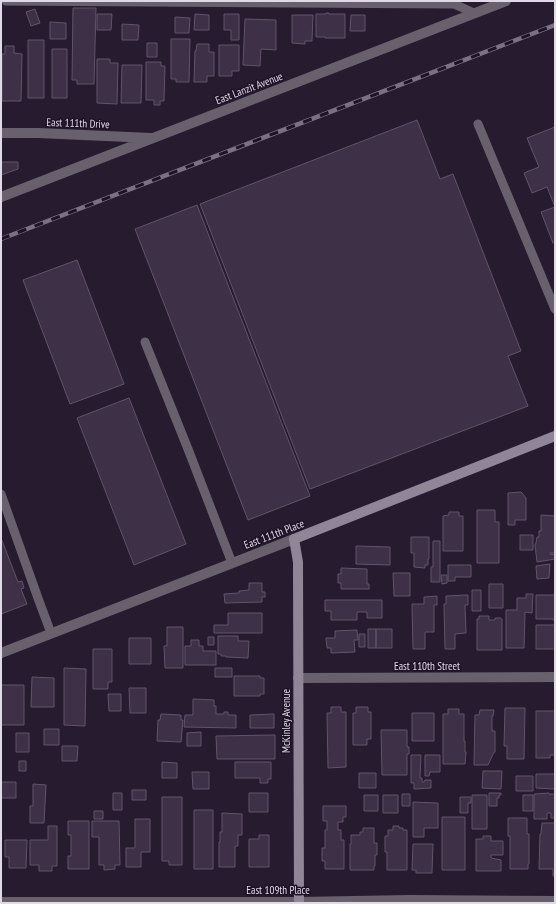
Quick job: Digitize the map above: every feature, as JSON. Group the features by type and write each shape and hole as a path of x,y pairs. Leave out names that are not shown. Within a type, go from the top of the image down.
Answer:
{"street":[{"name":"East Lanzit Avenue","path":"1,197 506,1"},
{"name":"East 111th Drive","path":"1,133 38,133 155,138"},
{"name":"East 111th Place","path":"1,653 555,436"},
{"name":"McKinley Avenue","path":"294,539 298,562 299,902"},
{"name":"East 110th Street","path":"298,678 555,677"},
{"name":"East 109th Place","path":"1,902 555,901"}],"lane":[{"path":"6,1 454,4 474,13"},
{"path":"478,124 555,309"},
{"path":"145,342 232,563"},
{"path":"1,494 51,634"}],"building":[{"path":"73,8 96,8 94,84 77,84 77,80 72,80"},
{"path":"35,9 40,23 31,26 26,12"},
{"path":"97,14 112,14 111,30 97,30"},
{"path":"195,14 209,15 209,30 194,30"},
{"path":"224,14 239,14 239,40 231,40 231,30 224,30"},
{"path":"316,14 345,14 345,38 316,37"},
{"path":"292,15 313,15 312,41 305,41 305,44 292,43"},
{"path":"351,15 365,15 365,31 350,31"},
{"path":"175,17 190,18 189,33 175,33"},
{"path":"245,19 276,20 276,50 261,49 260,66 243,65"},
{"path":"50,22 66,23 66,39 50,39"},
{"path":"122,24 139,25 138,40 122,40"},
{"path":"171,39 190,39 189,82 176,82 176,79 171,79"},
{"path":"28,40 44,40 44,98 28,98"},
{"path":"147,43 157,43 157,57 147,57"},
{"path":"197,44 209,44 209,52 214,52 214,76 207,76 207,82 194,82 195,51"},
{"path":"219,45 239,45 239,71 232,71 232,76 219,76"},
{"path":"5,46 14,46 14,53 22,54 21,101 2,101 2,54 5,54"},
{"path":"52,49 67,49 67,98 52,98"},
{"path":"97,59 110,59 110,63 118,63 117,104 97,103"},
{"path":"146,62 161,62 161,66 165,66 164,101 160,101 160,105 154,105 154,100 146,100"},
{"path":"122,65 142,65 141,103 121,103"},
{"path":"417,120 440,179 453,174 521,351 508,356 528,406 310,489 200,204"},
{"path":"555,127 555,207 547,187 532,193 524,173 539,167 527,138"},
{"path":"1,162 18,162 18,169 1,175"},
{"path":"197,205 310,496 248,520 135,229"},
{"path":"555,207 555,242 553,243 541,212"},
{"path":"77,260 124,384 70,404 23,280"},
{"path":"129,398 186,544 134,565 77,418"},
{"path":"521,492 526,498 526,520 515,520 515,525 508,525 508,493"},
{"path":"477,510 495,510 495,522 499,522 499,563 477,563"},
{"path":"449,512 459,512 459,516 463,516 463,551 443,551 443,516 449,515"},
{"path":"541,515 555,516 555,553 550,554 555,555 555,559 537,562 535,545 537,537 539,537 539,531 541,531"},
{"path":"520,535 533,535 533,550 520,550"},
{"path":"411,537 429,537 429,559 428,565 425,565 425,568 414,567 414,553 411,553"},
{"path":"1,538 18,582 22,581 24,588 21,589 27,604 1,614"},
{"path":"433,541 440,541 440,582 431,582 431,567 433,567"},
{"path":"356,546 390,547 390,565 356,564"},
{"path":"550,564 549,578 537,579 536,566"},
{"path":"448,565 471,565 471,577 455,577 455,581 448,581"},
{"path":"341,568 367,569 367,584 369,584 369,589 341,589 341,583 338,583 338,574 341,574"},
{"path":"393,573 410,573 410,596 394,596"},
{"path":"441,575 447,575 447,583 442,584"},
{"path":"249,583 262,583 262,592 265,592 265,597 262,597 262,602 225,603 224,594 239,593 239,591 249,590"},
{"path":"489,584 503,584 503,608 489,608"},
{"path":"472,590 481,590 481,611 472,611"},
{"path":"526,594 533,594 532,613 525,612 524,648 506,648 506,610 517,610 517,598 526,598"},
{"path":"468,595 468,605 465,605 466,633 455,634 455,649 445,649 444,604 446,604 446,596"},
{"path":"536,595 555,595 555,620 536,619"},
{"path":"437,596 437,605 434,605 434,632 425,632 425,649 413,649 412,604 424,604 424,597"},
{"path":"325,600 382,600 382,618 367,618 367,612 357,612 357,620 331,620 331,611 325,611"},
{"path":"228,613 262,613 262,633 214,633 214,625 228,625"},
{"path":"479,616 489,616 489,620 495,620 495,618 502,619 502,650 477,650 477,619 479,619"},
{"path":"536,625 555,625 555,649 536,649"},
{"path":"167,627 183,627 183,668 165,668 164,646 167,646"},
{"path":"368,629 376,629 376,648 368,648"},
{"path":"376,629 392,629 392,648 376,648"},
{"path":"357,630 358,640 354,640 355,652 331,653 331,648 327,648 326,638 335,638 335,631"},
{"path":"359,634 365,634 365,647 359,647"},
{"path":"218,636 238,636 238,641 249,641 248,658 226,657 218,654"},
{"path":"208,637 214,637 214,645 208,645"},
{"path":"129,638 151,638 151,664 129,664"},
{"path":"191,640 199,640 199,646 203,646 203,651 216,651 216,665 185,665 185,646 191,646"},
{"path":"93,649 112,649 112,682 108,682 108,689 93,689"},
{"path":"64,668 86,669 85,726 64,725"},
{"path":"215,668 232,668 232,677 215,677"},
{"path":"234,676 260,676 260,678 264,678 264,694 260,694 260,696 234,696"},
{"path":"32,677 54,678 54,707 31,707"},
{"path":"1,685 24,685 24,725 1,725"},
{"path":"129,688 146,688 146,713 130,713"},
{"path":"108,694 121,694 121,711 109,711"},
{"path":"193,699 214,700 216,714 224,714 224,712 228,712 228,715 236,715 236,728 184,727 185,715 193,715"},
{"path":"331,707 341,707 341,712 346,712 346,767 328,768 327,713 331,713"},
{"path":"356,707 368,707 368,712 371,712 371,739 367,739 367,745 353,745 353,713 356,713"},
{"path":"505,708 525,708 524,759 507,759 507,746 504,746"},
{"path":"448,709 459,709 459,714 464,714 464,741 466,752 465,764 443,764 443,714 448,714"},
{"path":"480,710 494,710 492,716 492,731 495,731 495,752 488,765 474,765 475,715 479,715"},
{"path":"536,711 555,711 555,755 550,755 550,758 536,758"},
{"path":"412,713 434,713 434,741 412,741"},
{"path":"161,714 181,715 181,720 183,720 181,742 157,741 158,720 160,720"},
{"path":"274,714 274,728 250,728 250,715"},
{"path":"44,729 59,729 59,745 44,745"},
{"path":"381,730 407,730 407,747 409,747 409,754 407,754 407,775 382,775"},
{"path":"201,732 201,746 187,746 187,733"},
{"path":"16,733 29,733 29,752 16,752"},
{"path":"275,735 275,759 217,759 216,736"},
{"path":"62,746 78,746 77,761 62,761"},
{"path":"411,755 421,755 420,778 422,778 422,782 425,780 431,780 431,788 414,789 414,783 411,783"},
{"path":"425,755 440,755 440,772 430,772 429,776 425,776"},
{"path":"19,761 26,761 26,771 19,771"},
{"path":"162,762 177,763 177,778 162,778"},
{"path":"235,762 271,762 271,779 268,779 268,783 260,783 260,778 235,778"},
{"path":"483,771 502,771 501,789 482,788"},
{"path":"192,772 209,772 209,789 193,789"},
{"path":"359,773 376,773 376,788 359,788"},
{"path":"536,774 555,774 555,789 536,788"},
{"path":"516,776 533,776 533,791 516,791"},
{"path":"1,782 16,782 16,798 1,798"},
{"path":"33,784 46,785 44,823 30,823 30,806 33,806"},
{"path":"132,790 146,790 146,800 132,800"},
{"path":"113,793 122,793 122,810 113,810"},
{"path":"249,793 268,793 268,812 249,812"},
{"path":"489,793 501,793 499,798 497,798 497,806 489,806"},
{"path":"402,794 410,794 410,806 402,806"},
{"path":"534,794 555,794 555,818 551,818 551,813 547,813 547,819 534,819"},
{"path":"364,795 378,795 378,811 364,811"},
{"path":"383,795 398,795 398,813 383,813"},
{"path":"472,795 487,795 487,829 472,829"},
{"path":"523,795 533,795 533,811 523,811"},
{"path":"162,797 182,797 182,865 169,865 169,861 162,861"},
{"path":"460,797 471,797 471,803 468,803 468,813 460,813"},
{"path":"413,802 438,803 438,828 424,828 424,837 413,837"},
{"path":"323,806 346,806 346,817 343,817 343,822 338,822 338,830 341,830 341,840 344,840 344,869 325,869 325,861 322,861 322,848 325,848 325,830 327,830 327,821 323,821"},
{"path":"194,810 213,810 213,869 194,869"},
{"path":"94,811 103,811 103,819 94,819"},
{"path":"222,813 242,814 242,835 238,835 238,846 235,846 235,867 219,867 219,842 220,832 222,832"},
{"path":"442,817 465,817 465,870 442,870"},
{"path":"508,818 527,818 527,834 529,834 528,869 510,869 510,836 508,836"},
{"path":"135,819 150,819 150,852 141,852 141,867 126,867 126,848 135,848"},
{"path":"68,821 89,821 89,869 68,869 68,856 71,856 71,835 68,835"},
{"path":"92,821 119,821 120,865 115,865 115,869 104,870 104,865 99,865 99,837 92,837"},
{"path":"542,823 555,823 555,876 553,876 553,869 539,869 540,834"},
{"path":"48,826 57,826 57,866 52,866 52,871 39,871 39,865 30,865 30,840 48,840"},
{"path":"393,826 399,826 399,828 403,828 403,830 407,830 407,870 387,870 385,836 388,836 388,830 393,830"},
{"path":"363,828 374,828 374,843 377,843 377,855 375,855 374,870 350,870 351,835 360,835 360,832 363,832"},
{"path":"259,835 269,835 269,867 249,867 249,839 259,839"},
{"path":"483,836 491,836 491,841 503,841 503,855 491,855 491,858 501,860 501,871 476,871 476,839 483,839"},
{"path":"5,840 27,840 26,868 9,868 9,857 5,857"},
{"path":"413,844 433,844 432,873 416,873 416,870 412,870"}],"railway":[{"path":"1,239 555,25"}]}
